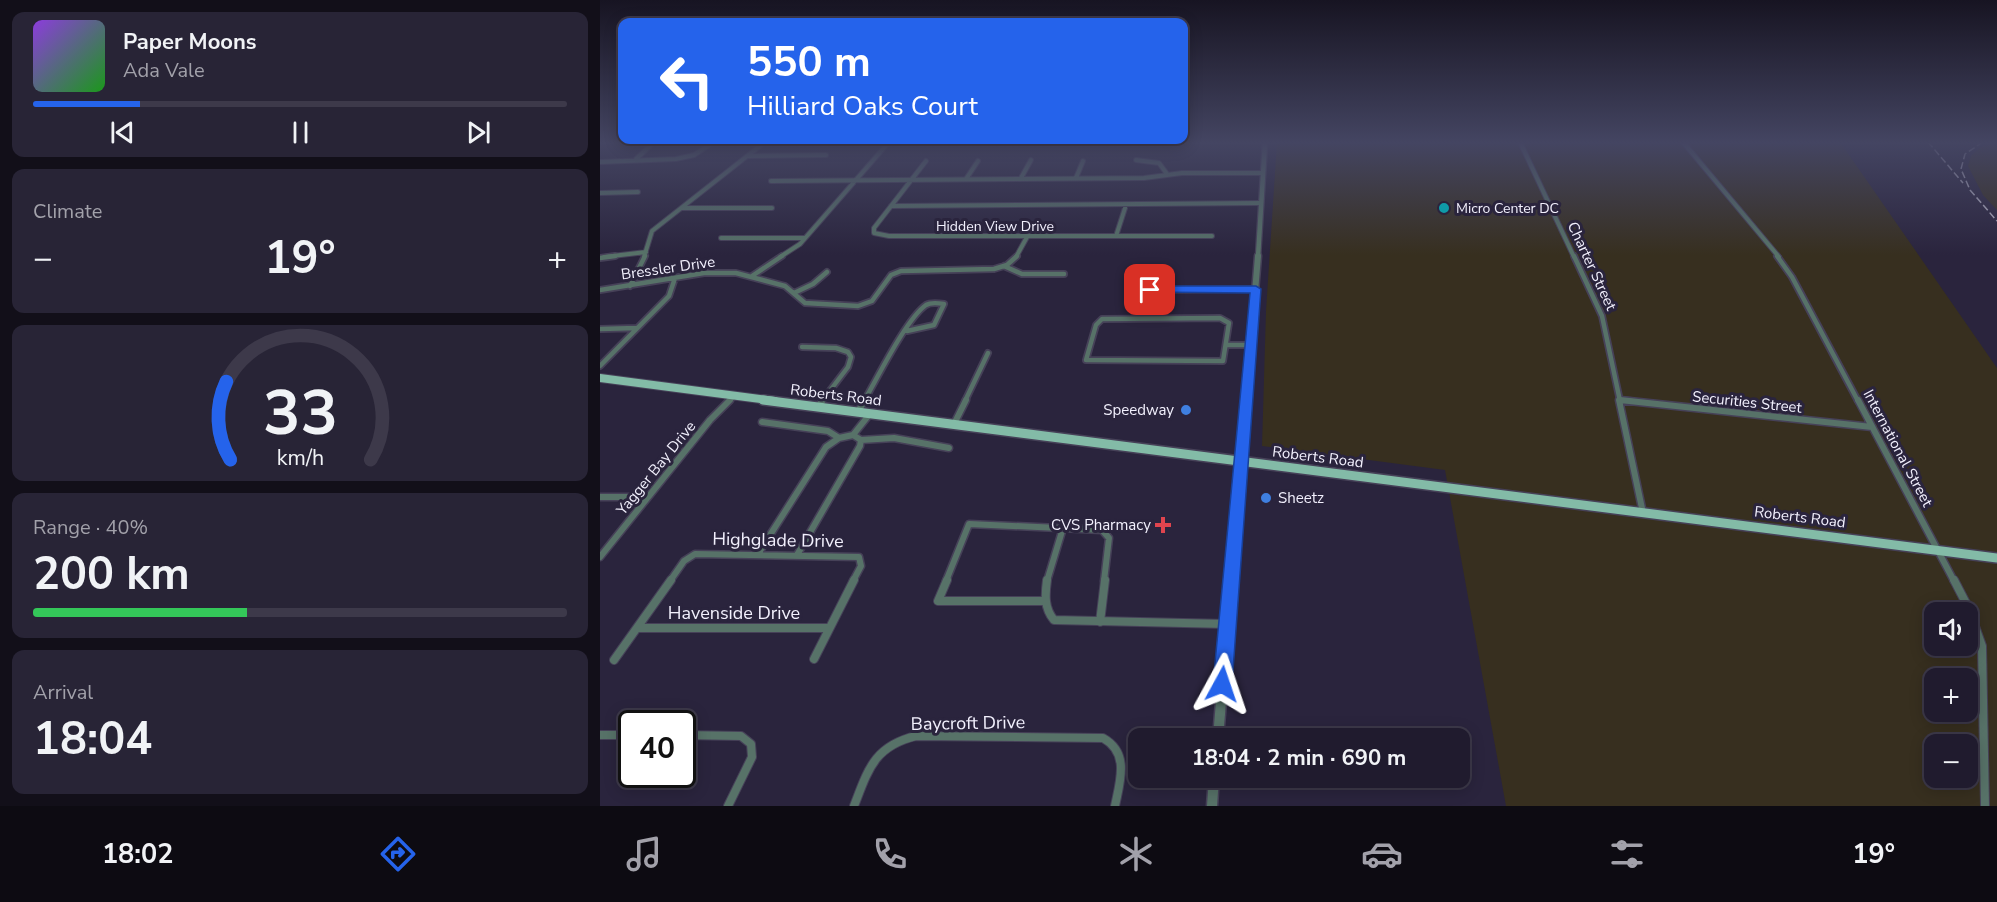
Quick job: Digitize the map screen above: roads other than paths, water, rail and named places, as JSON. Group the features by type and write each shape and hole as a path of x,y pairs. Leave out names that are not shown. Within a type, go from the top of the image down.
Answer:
{"main road":[{"name":"Roberts Road","path":"600,378 1240,463 1997,558"}],"street":[{"path":"630,286 646,252 652,231 717,180"},
{"path":"771,180 878,180"},
{"path":"752,276 791,252 856,180"},
{"path":"891,206 912,180"},
{"path":"1219,728 1256,289 1263,180"},
{"name":"Charter Street","path":"1538,180 1602,316 1643,513"},
{"name":"International Street","path":"1714,180 1779,258 1968,608 1982,646 1986,806"},
{"path":"600,193 638,192"},
{"path":"891,206 1261,203"},
{"path":"1116,236 1126,205"},
{"name":"Hidden View Drive","path":"891,206 874,228 874,233 889,236 1212,236"},
{"path":"680,208 772,208"},
{"path":"1004,266 1016,257 1027,237"},
{"path":"721,238 805,238"},
{"path":"600,258 646,252"},
{"path":"1004,266 1022,273 1064,274"},
{"name":"Bressler Drive","path":"600,290 714,272 752,276 785,286 805,303 858,306 872,301 891,275 901,271 981,270 1004,266"},
{"path":"794,293 813,284 827,272"},
{"path":"600,366 669,296 675,279"},
{"path":"1129,290 1256,289"},
{"path":"857,413 907,331 923,307 933,303 944,304 932,326 907,331"},
{"path":"1224,318 1229,323 1227,345 1225,359 1218,362 1090,362 1086,356 1100,320 1224,318"},
{"path":"600,329 637,328"},
{"path":"1227,345 1251,345"},
{"path":"802,347 836,348 848,352 851,357 848,367 817,408"},
{"path":"954,426 988,353"},
{"name":"Yagger Bay Drive","path":"600,557 710,420 733,397"},
{"name":"Securities Street","path":"1620,400 1872,427"},
{"path":"758,554 826,447 839,438 853,435 869,415"},
{"path":"762,422 828,431 839,438"},
{"path":"853,435 861,440 885,436 949,448"},
{"path":"797,555 860,446 861,440"},
{"path":"600,497 648,497"},
{"path":"1044,601 938,601 969,524 1102,530 1107,533 1100,622"},
{"path":"1063,528 1044,601 1049,616 1054,620 1227,624"},
{"name":"Highglade Drive","path":"638,627 684,561 701,554 854,556 862,561 861,566 829,628"},
{"path":"614,660 638,627"},
{"name":"Havenside Drive","path":"638,627 829,628"},
{"path":"814,659 829,628"},
{"path":"600,735 618,735"},
{"path":"696,735 741,736 751,744 752,757 728,806"},
{"name":"Baycroft Drive","path":"854,806 874,759 887,745 904,738 1097,738 1109,741 1117,748"},
{"path":"1115,806 1122,768 1117,748"},
{"path":"1212,806 1213,788"}],"railway":[{"path":"1960,180 1963,183"},
{"path":"1966,180 1970,190 1997,221"}],"place":[{"name":"Micro Center DC","path":"1444,208"},
{"name":"Speedway","path":"1186,410"},
{"name":"Sheetz","path":"1266,498"},
{"name":"CVS Pharmacy","path":"1163,525"}]}
